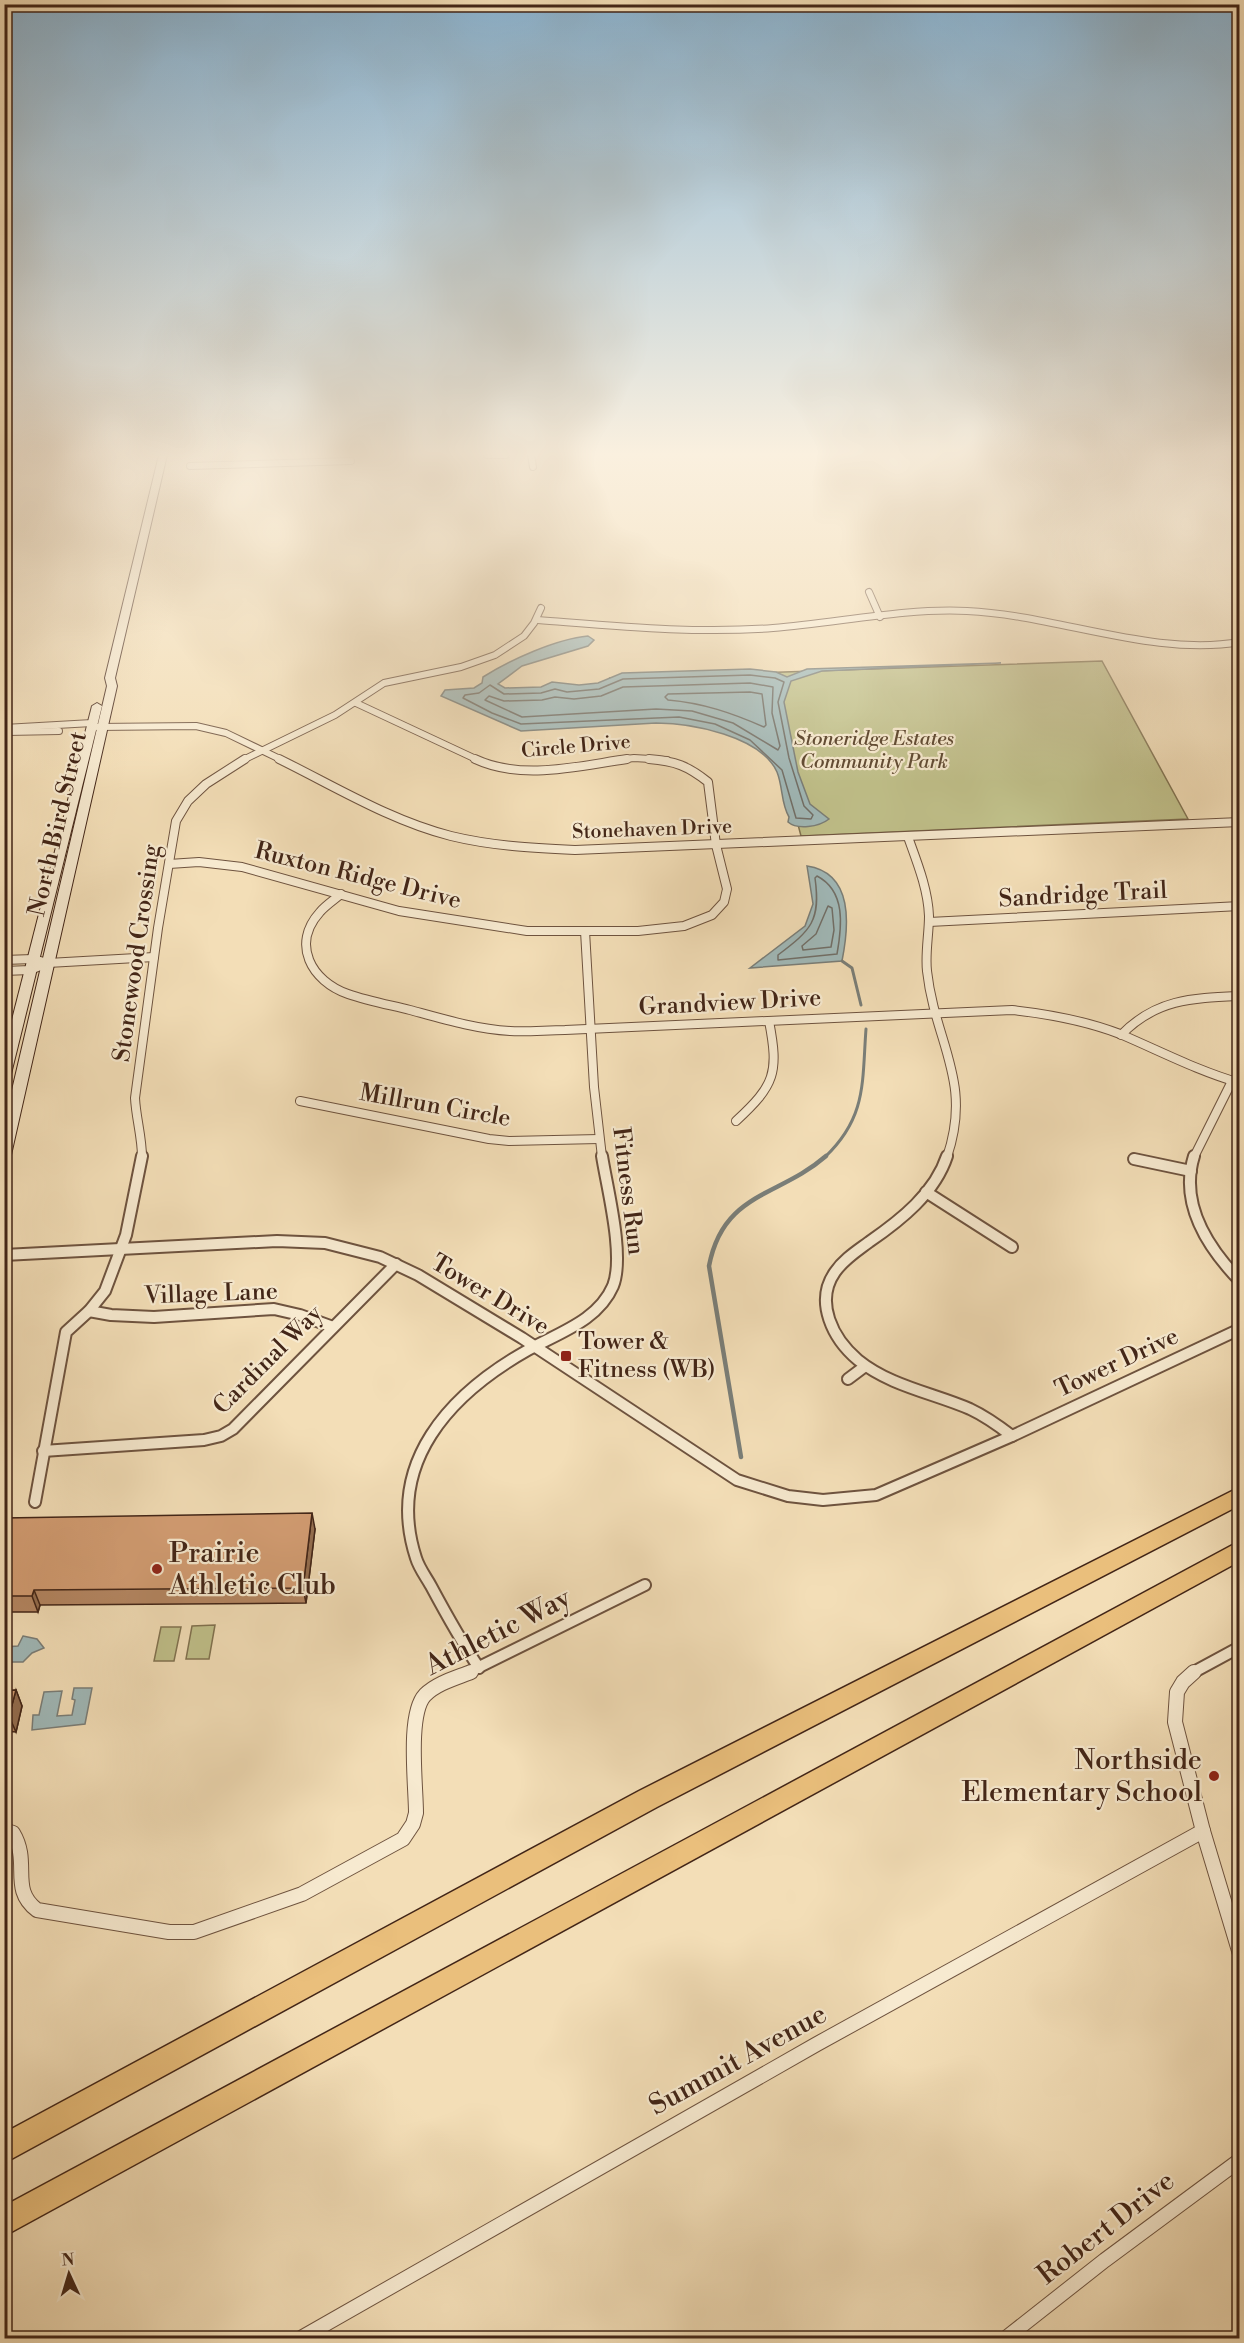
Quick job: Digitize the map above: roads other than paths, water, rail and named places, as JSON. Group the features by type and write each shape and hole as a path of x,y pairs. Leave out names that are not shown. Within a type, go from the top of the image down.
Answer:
{"highway":[{"path":"4,2149 648,1799 1239,1495"},
{"path":"4,2222 1239,1550"}],"street":[{"name":"North Bird Street","path":"4,1078 93,727 112,686 110,678 137,564"},
{"path":"869,592 880,616"},
{"path":"541,608 538,620 608,627 721,630 822,625 880,616 965,610 1007,614 1167,645 1216,646 1239,642"},
{"name":"Stonewood Crossing","path":"35,1502 66,1332 89,1311 111,1279 122,1248 142,1159 135,1098 154,957 169,864 181,809 198,789 264,750 356,703 373,687 391,680 463,667 489,657 528,633 538,620"},
{"name":"Circle Drive","path":"356,703 490,766 524,771 557,769 634,758 665,760 689,767 708,782 716,845"},
{"name":"Stonehaven Drive","path":"4,730 196,726 226,733 397,817 450,836 508,848 575,850 716,845 1239,822"},
{"name":"North Bird Street","path":"4,1155 48,963 93,727"},
{"path":"908,837 927,898 929,922 927,969 936,1013 956,1082 959,1101 958,1121 952,1146 943,1167 926,1192 908,1211 846,1260 831,1276 826,1304 834,1333 864,1367 973,1409 997,1422 1012,1436"},
{"name":"Ruxton Ridge Drive","path":"169,864 220,863 399,910 449,920 527,931 638,931 684,926 712,915 724,902 727,889 716,845"},
{"name":"Grandview Drive","path":"341,894 319,914 307,934 305,954 312,971 332,988 348,994 476,1027 510,1031 591,1029 996,1009 1073,1019 1121,1035 1236,1082"},
{"name":"Sandridge Trail","path":"929,922 1239,906"},
{"name":"Fitness Run","path":"479,1668 446,1615 417,1559 411,1537 407,1495 420,1452 430,1432 446,1413 513,1359 581,1321 596,1310 606,1298 615,1280 615,1241 599,1139 585,931"},
{"path":"4,971 32,964 154,957"},
{"path":"4,960 32,964"},
{"path":"1121,1035 1136,1018 1171,1003 1239,996"},
{"path":"736,1121 766,1093 772,1079 775,1051 769,1021"},
{"path":"1236,1082 1195,1152 1189,1180 1190,1197 1198,1224 1217,1257 1239,1281"},
{"name":"Millrun Circle","path":"300,1101 489,1139 509,1141 599,1139"},
{"path":"1134,1159 1191,1171"},
{"path":"926,1192 1011,1247"},
{"name":"Tower Drive","path":"4,1255 122,1248 301,1242 348,1248 380,1257 396,1264 534,1347 736,1480 762,1490 798,1499 836,1502 876,1496 1012,1436 1239,1329"},
{"name":"Cardinal Way","path":"43,1451 204,1440 220,1436 233,1429 396,1264"},
{"name":"Village Lane","path":"89,1311 127,1318 266,1309 303,1315 333,1327"},
{"path":"848,1379 864,1367"},
{"name":"Athletic Way","path":"4,1830 13,1833 22,1851 21,1890 26,1904 37,1910 183,1933 214,1926 302,1894 404,1839 413,1824 416,1813 415,1718 421,1700 433,1688 479,1668 645,1585"},
{"path":"1239,1647 1191,1672 1183,1680 1173,1704 1175,1722 1203,1831 1239,1954"},
{"name":"Summit Avenue","path":"301,2338 786,2062 1203,1831"},
{"name":"Robert Drive","path":"1006,2338 1105,2260 1239,2160"}],"water":[{"path":"588,636 594,640 588,646 522,666 498,684 505,688 541,687 552,682 579,685 598,683 622,673 750,669 776,672 787,677 807,669 1001,663 822,671 791,681 784,702 798,772 810,804 829,819 820,824 802,827 788,822 789,817 779,778 769,760 756,749 724,734 687,726 656,723 521,731 441,696 445,690 474,688 482,683 483,677 534,651 562,641"},
{"path":"807,866 822,871 833,879 841,890 846,917 842,961 750,968 805,926 813,904"},
{"path":"23,1636 37,1639 44,1648 32,1653 23,1662 5,1662 5,1647 18,1646"},
{"path":"74,1688 92,1688 85,1724 32,1730 33,1715 39,1715 44,1692 62,1691 57,1716 72,1715 75,1700 72,1699"}],"waterway":[{"path":"842,961 852,968 861,1005"},
{"path":"826,1156 849,1128 860,1098 866,1029"},
{"path":"741,1457 709,1266 716,1242 727,1223 740,1209 826,1156"}],"place":[{"name":"Tower & Fitness (WB)","path":"566,1356"},
{"name":"Prairie Athletic Club","path":"157,1569"},
{"name":"Northside Elementary School","path":"1214,1776"}],"park label":[{"name":"Stoneridge Estates Community Park","path":"874,750"}]}
